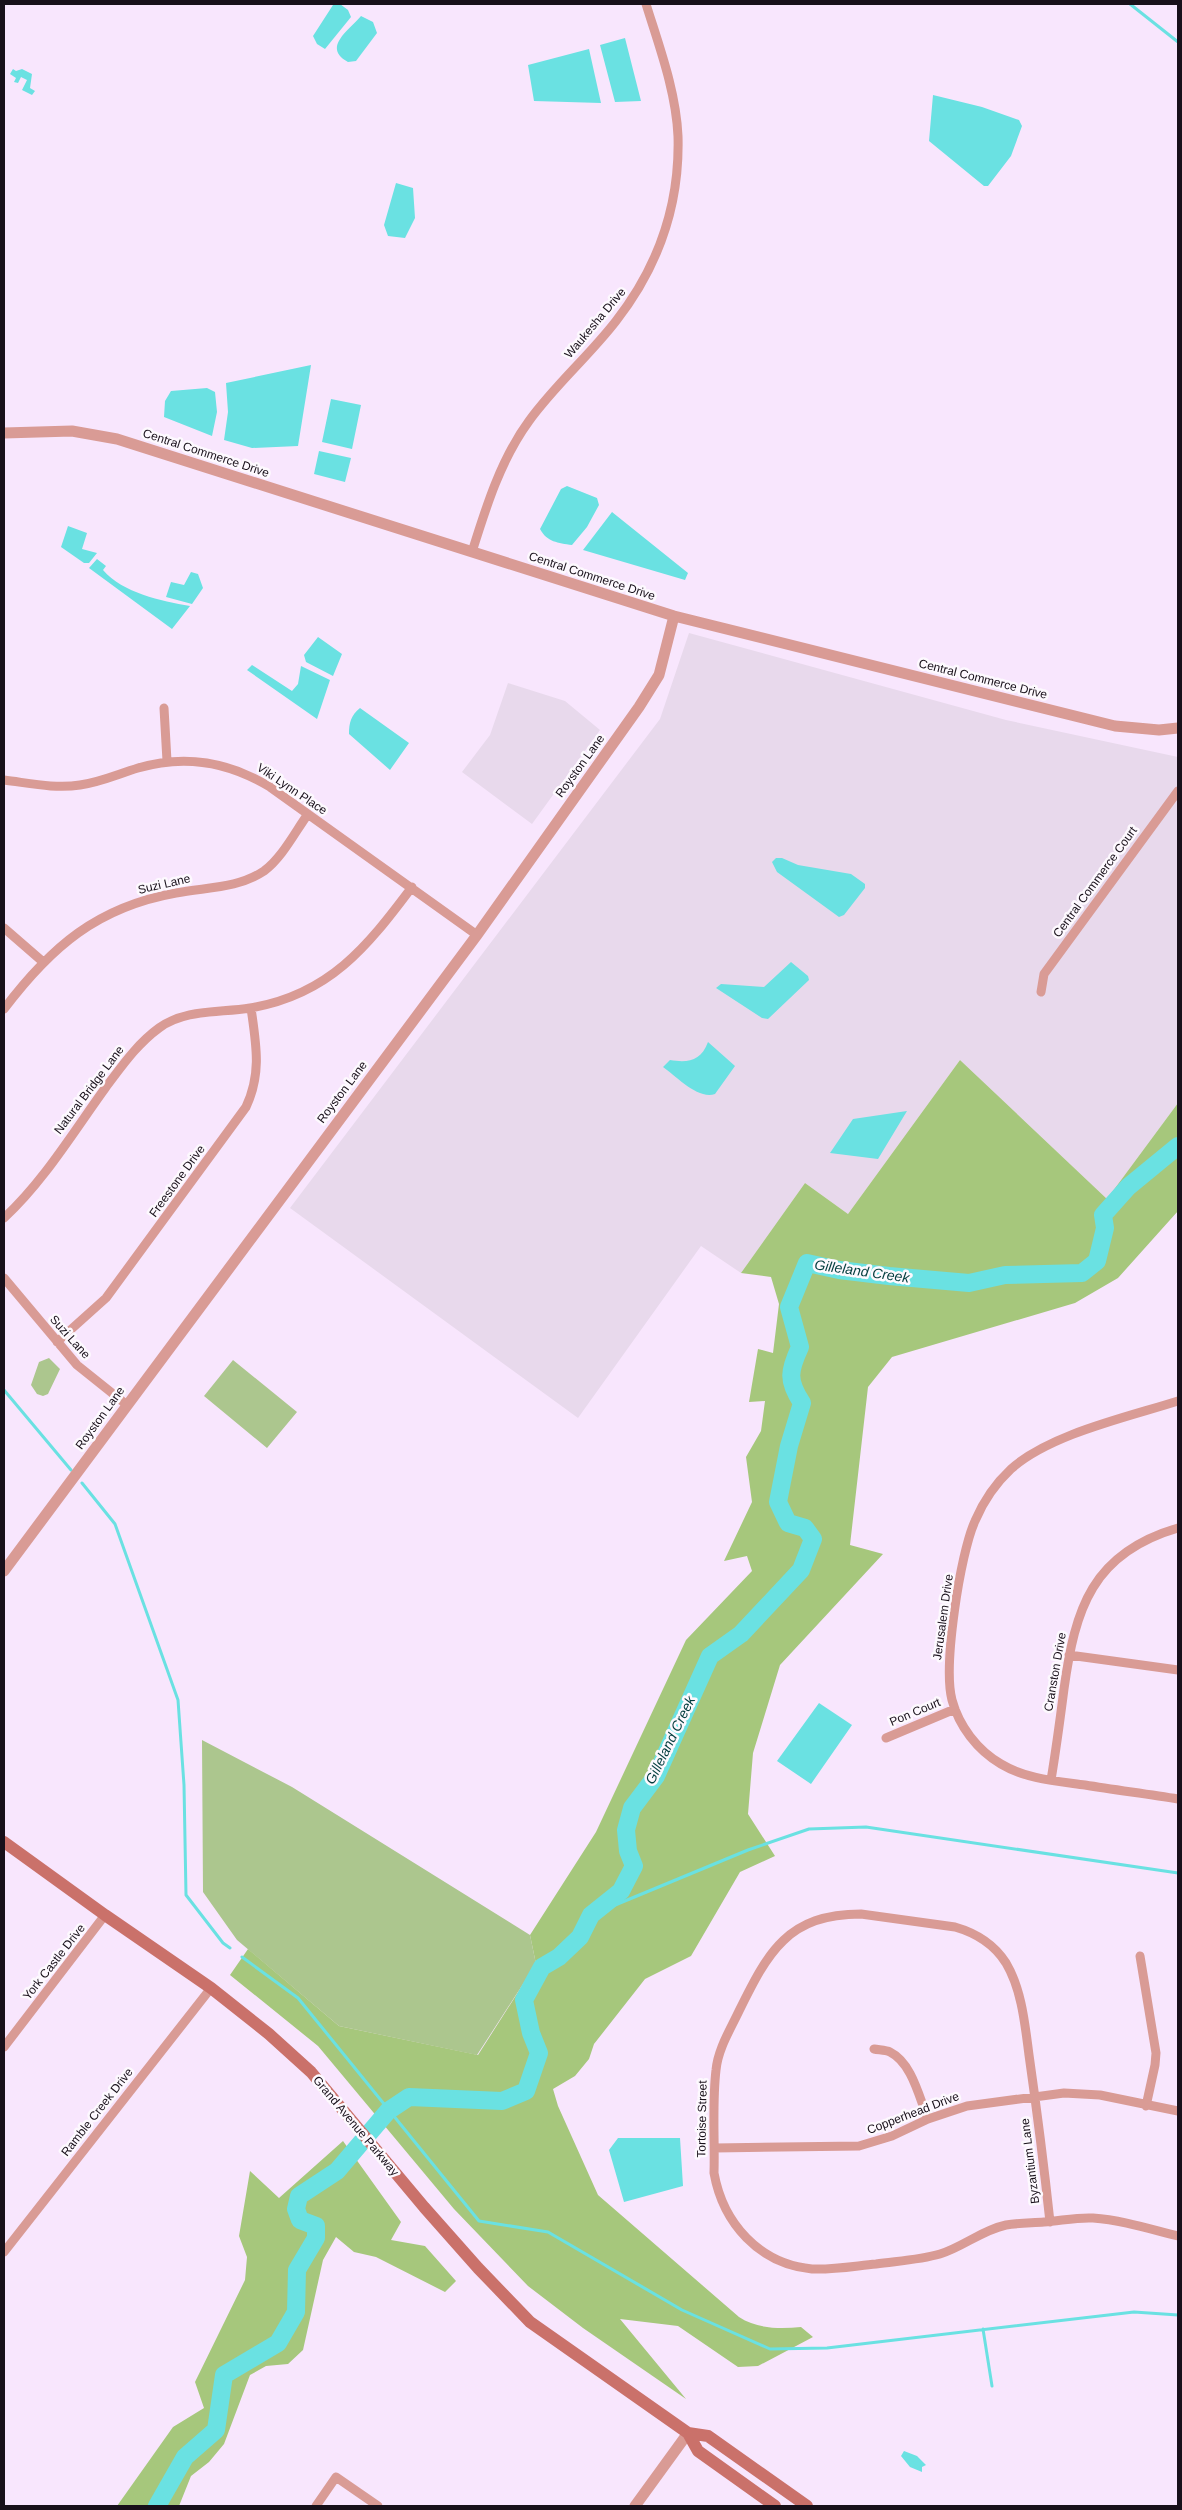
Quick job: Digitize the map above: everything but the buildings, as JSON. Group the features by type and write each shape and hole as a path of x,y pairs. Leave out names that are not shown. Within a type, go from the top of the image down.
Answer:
{"main road":[{"name":"Grand Avenue Parkway","path":"4,1842 105,1916 211,1988 269,2034 311,2072 424,2207 478,2268 530,2322 688,2432 708,2436 807,2506"},
{"name":"Grand Avenue Parkway","path":"688,2432 698,2451 775,2506"}],"street":[{"name":"Waukesha Drive","path":"472,552 496,481 516,440 529,420 616,322 641,287 660,248 670,215 678,170 678,134 673,100 646,4"},
{"name":"Central Commerce Drive","path":"4,433 72,431 117,439 674,616 1115,726 1159,730 1178,728"},
{"name":"Royston Lane","path":"4,1571 477,935 651,691 665,656 674,616"},
{"path":"164,708 166,761"},
{"name":"Viki Lynn Place","path":"4,780 67,787 104,781 138,768 166,761 195,760 223,764 249,774 412,887 477,935"},
{"name":"Central Commerce Court","path":"1041,992 1044,974 1178,791"},
{"name":"Suzi Lane","path":"4,1009 42,961 87,925 122,908 151,897 199,888 228,886 247,881 265,870 280,854 308,814"},
{"name":"Natural Bridge Lane","path":"4,1218 37,1181 134,1050 160,1027 188,1015 251,1008 284,998 333,974 355,956 378,933 412,887"},
{"path":"4,928 42,961"},
{"name":"Freestone Drive","path":"57,1342 106,1298 246,1107 253,1093 258,1063 251,1008"},
{"name":"Suzi Lane","path":"4,1278 77,1365 127,1405"},
{"name":"Jerusalem Drive","path":"1178,1401 1045,1446 1010,1470 987,1498 974,1523 966,1550 949,1653 949,1684 954,1709 968,1734 990,1757 1015,1772 1051,1780 1178,1799"},
{"name":"Cranston Drive","path":"1051,1780 1069,1655 1084,1601 1112,1563 1132,1547 1154,1535 1178,1528"},
{"path":"1069,1655 1178,1670"},
{"name":"Pon Court","path":"886,1738 954,1709"},
{"name":"Tortoise Street","path":"1035,2096 1024,2021 1017,1992 1007,1965 992,1946 968,1931 954,1927 861,1914 830,1916 797,1930 772,1951 758,1973 723,2043 716,2070 714,2173 716,2189 721,2204 736,2227 752,2244 768,2255 797,2266 833,2269 925,2258 942,2254 986,2232 1006,2225 1092,2218 1122,2222 1178,2236"},
{"name":"York Castle Drive","path":"4,2047 105,1916"},
{"path":"1140,1956 1156,2053 1154,2072 1146,2106"},
{"name":"Ramble Creek Drive","path":"4,2252 211,1988"},
{"path":"874,2049 890,2052 901,2062 910,2074 928,2119"},
{"name":"Copperhead Drive","path":"715,2148 859,2146 892,2136 928,2119 967,2106 1064,2093 1082,2093 1178,2111"},
{"name":"Byzantium Lane","path":"1035,2096 1050,2222"},
{"path":"635,2506 688,2432"},
{"path":"316,2506 336,2477 378,2506"}],"shaded area":[{"path":"340,4 348,10 351,17 325,49 317,44 313,36 333,5"},
{"path":"361,16 373,22 377,33 356,61 348,62 337,51 337,45 344,33"},
{"path":"625,38 641,101 615,102 600,45"},
{"path":"589,49 601,103 534,101 528,65"},
{"path":"13,69 16,71 22,69 32,74 30,88 35,91 32,95 22,90 27,80 21,77 18,83 14,82 16,78 10,74"},
{"path":"933,95 982,107 1019,120 1022,126 1011,156 988,186 984,186 929,141"},
{"path":"396,183 413,188 415,218 405,238 388,236 384,225"},
{"path":"311,365 298,446 252,448 224,440 228,412 226,383"},
{"path":"207,388 215,392 217,412 212,436 164,417 165,401 171,391"},
{"path":"331,399 361,405 352,449 322,442"},
{"path":"319,451 351,458 345,482 314,474"},
{"path":"567,486 597,498 599,505 587,527 572,545 546,537 540,529 561,489"},
{"path":"612,512 688,573 685,580 583,550"},
{"path":"68,526 87,533 82,549 97,553 89,563 84,563 61,547"},
{"path":"97,559 106,566 103,570 121,585 143,595 190,606 172,629 89,568"},
{"path":"191,572 198,574 203,588 192,604 166,597 171,582 184,585"},
{"path":"689,633 1006,720 1178,757 1178,1103 1107,1199 960,1060 848,1214 805,1183 741,1273 701,1246 578,1418 290,1208 660,719"},
{"path":"318,637 342,654 333,676 306,662 304,655"},
{"path":"252,665 292,691 298,684 301,666 330,680 317,719 247,670"},
{"path":"508,683 565,701 600,730 532,824 462,772 490,735"},
{"path":"360,708 409,743 390,770 349,734 351,719"},
{"path":"776,858 782,858 798,865 851,874 865,884 865,888 844,915 839,917 777,872 772,862"},
{"path":"791,962 808,976 809,980 768,1019 762,1018 716,988 721,984 764,987"},
{"path":"708,1042 735,1066 715,1094 708,1095 695,1090 663,1067 670,1060 688,1061 698,1057"},
{"path":"960,1060 1107,1199 1178,1103 1178,1211 1118,1278 1075,1303 892,1357 868,1387 850,1545 883,1554 780,1665 753,1753 748,1814 775,1856 740,1872 691,1956 645,1979 594,2044 589,2059 575,2076 553,2089 558,2106 598,2195 739,2317 761,2326 801,2327 813,2337 758,2366 738,2367 678,2326 620,2319 686,2399 583,2328 528,2286 454,2209 318,2046 230,1975 248,1949 339,2026 478,2055 536,1964 530,1935 596,1832 686,1640 752,1571 747,1556 724,1561 752,1502 746,1457 761,1431 765,1401 749,1402 758,1349 773,1353 779,1304 771,1277 741,1273 805,1183 848,1214"},
{"path":"907,1111 878,1159 830,1153 853,1119"},
{"path":"49,1358 60,1369 48,1394 43,1396 37,1394 31,1385 39,1362"},
{"path":"233,1360 297,1412 267,1448 204,1396"},
{"path":"819,1703 852,1725 811,1784 777,1761"},
{"path":"202,1740 292,1787 530,1935 536,1964 477,2055 339,2026 237,1940 203,1892"},
{"path":"618,2138 680,2138 683,2186 624,2202 609,2150"},
{"path":"343,2141 401,2222 391,2240 425,2246 456,2281 445,2292 376,2257 354,2252 336,2237 323,2260 303,2350 288,2364 266,2366 250,2375 224,2444 209,2462 191,2476 179,2506 117,2506 173,2427 204,2408 195,2382 245,2280 247,2257 239,2236 250,2171 279,2198"},
{"path":"904,2451 917,2456 926,2465 922,2467 922,2472 910,2467 901,2456"}],"waterway":[{"path":"1130,4 1178,42"},
{"name":"Gilleland Creek","path":"157,2506 185,2457 216,2430 224,2375 278,2343 296,2312 297,2270 316,2238 316,2226 300,2220 296,2209 299,2196 337,2171 388,2111 409,2097 502,2101 526,2091 539,2053 531,2033 524,2000 542,1967 559,1957 580,1937 591,1915 621,1891 634,1866 628,1851 626,1830 632,1808 656,1776 710,1656 741,1634 801,1570 813,1539 805,1528 788,1523 778,1502 789,1446 802,1403 794,1388 791,1375 800,1347 789,1307 807,1263 839,1270 969,1283 1005,1275 1082,1273 1097,1261 1105,1228 1103,1215 1128,1187 1178,1146"},
{"path":"4,1390 71,1470"},
{"path":"82,1483 115,1524 178,1700 184,1785 186,1895 223,1943 230,1948"},
{"path":"591,1915 748,1850 809,1829 866,1827 1178,1873"},
{"path":"242,1957 298,1998 479,2221 548,2232 682,2310 770,2349 827,2348 1134,2312 1178,2315"},
{"path":"983,2329 992,2386"}]}
